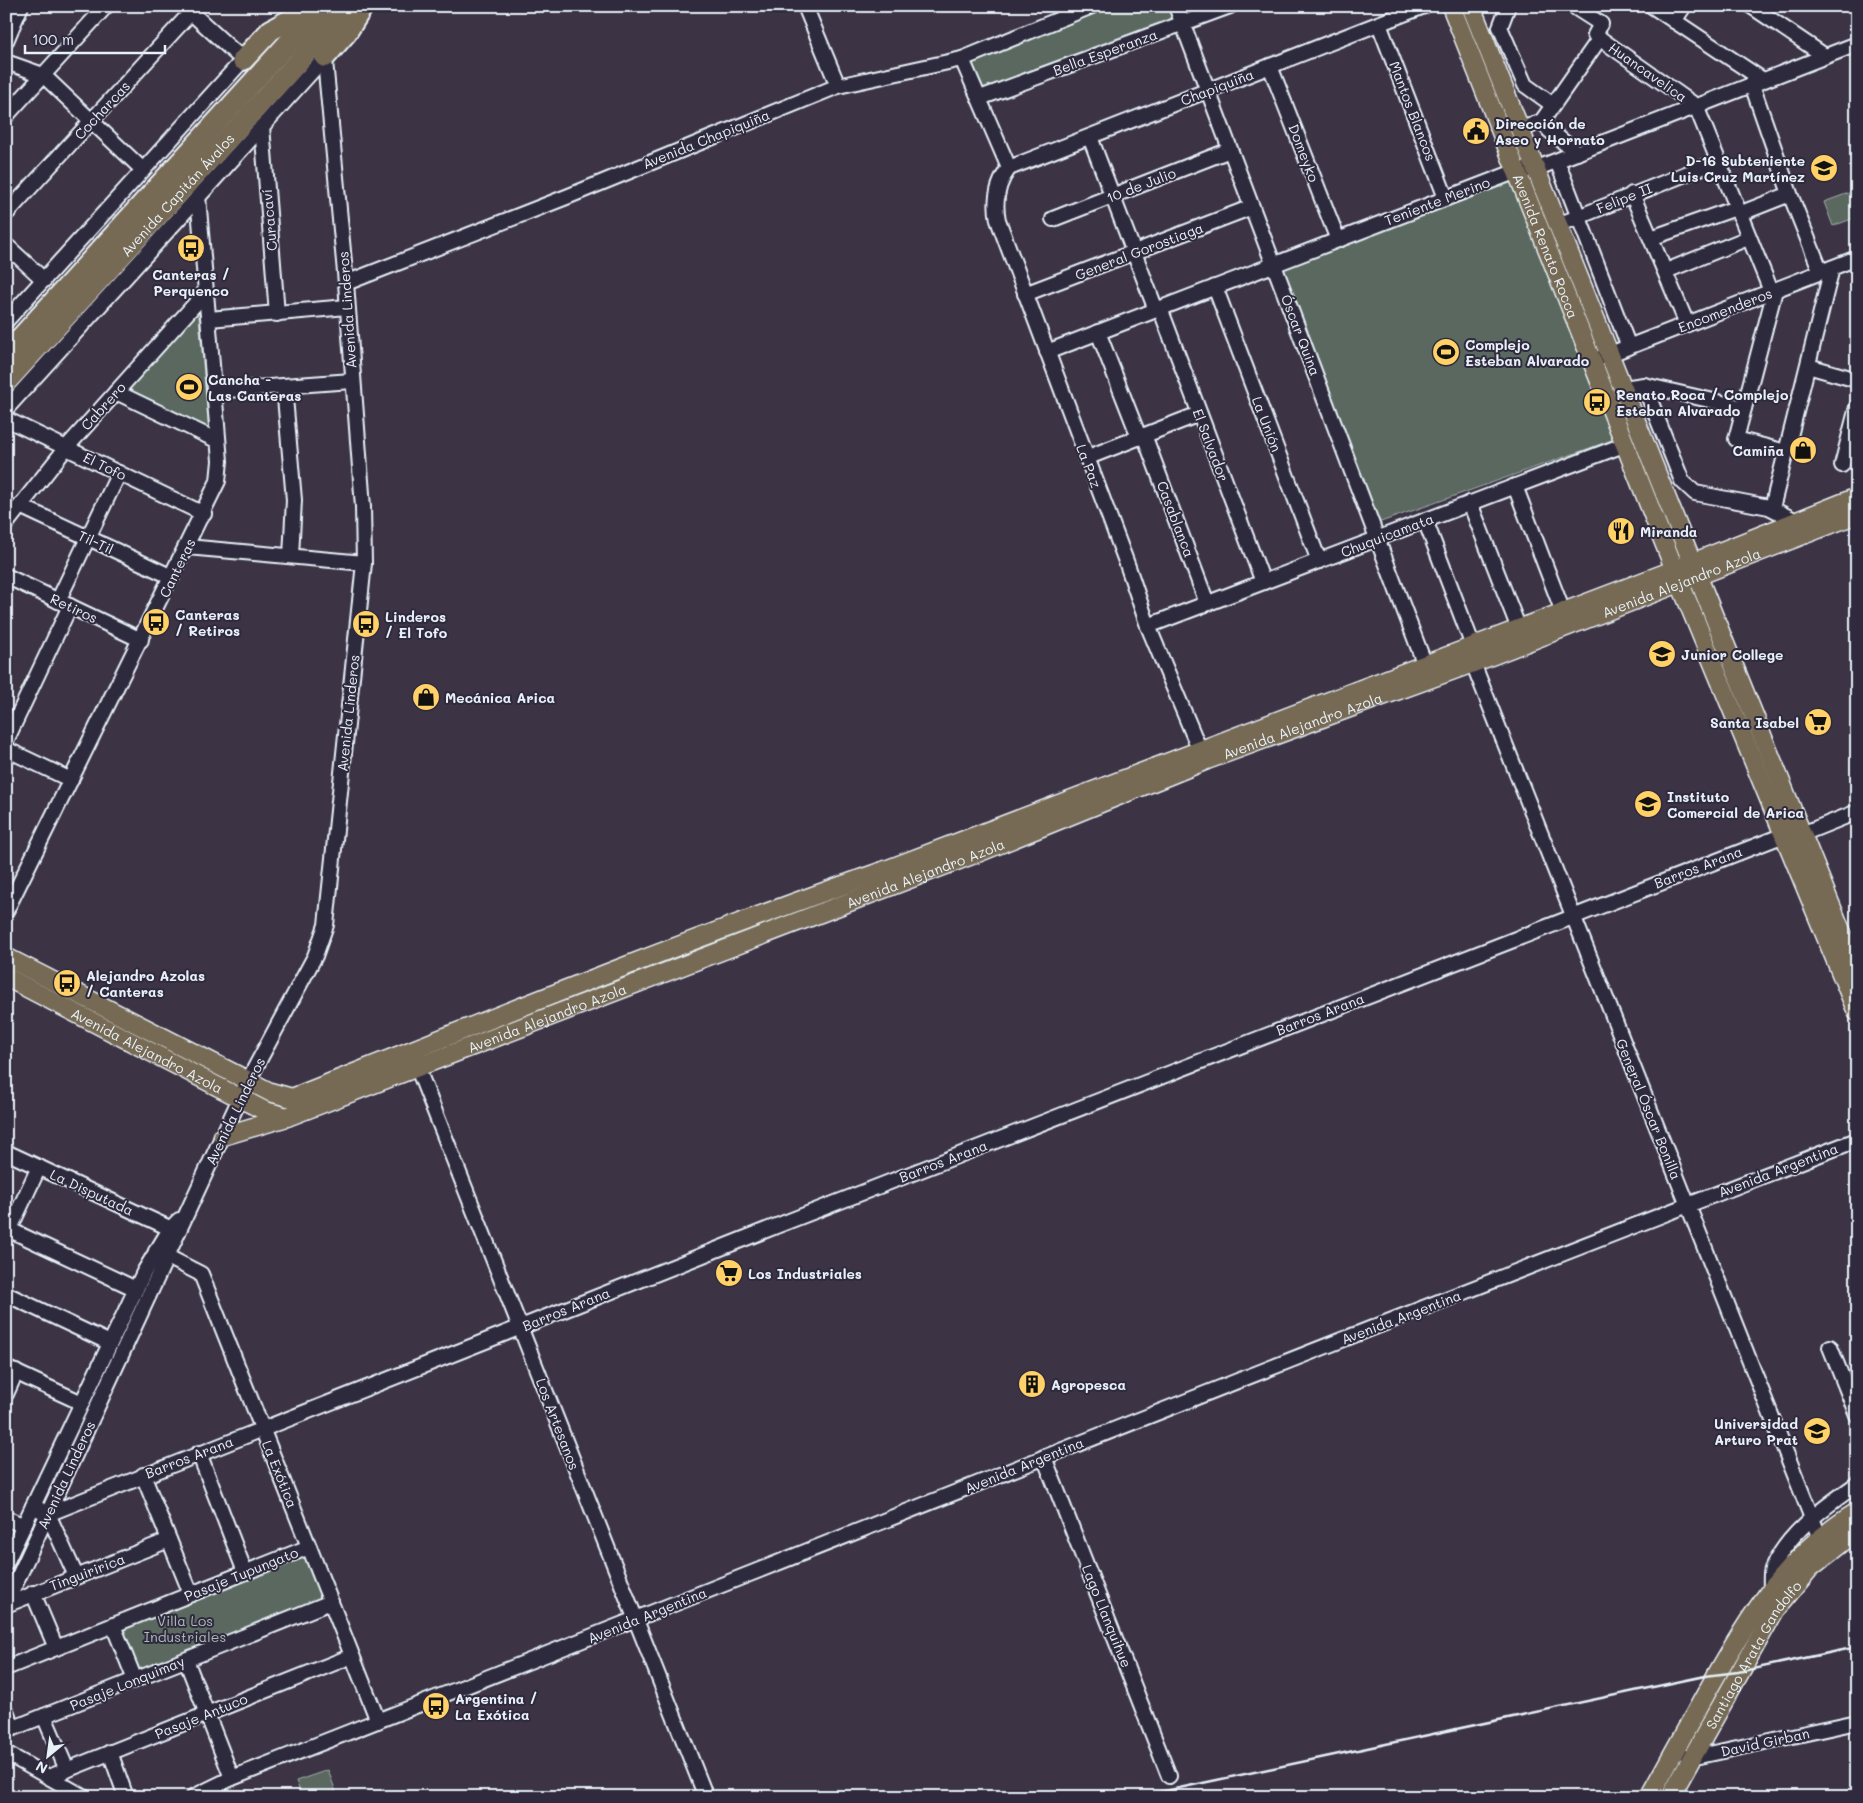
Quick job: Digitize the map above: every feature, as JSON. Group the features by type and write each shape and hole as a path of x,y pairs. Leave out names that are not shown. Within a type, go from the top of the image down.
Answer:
{"highway":[{"path":"243,60 271,30 316,6"},
{"path":"320,36 324,6"},
{"name":"Avenida Capitán Ávalos","path":"6,354 324,6"},
{"name":"Avenida Capitán Ávalos","path":"6,382 320,36 345,6"},
{"path":"325,56 346,33 363,6"}],"main road":[{"name":"Avenida Renato Rocca","path":"1452,6 1678,577 1857,1011"},
{"name":"Avenida Renato Rocca","path":"1470,6 1857,970"},
{"name":"Avenida Alejandro Azola","path":"1695,570 1796,521 1857,497"},
{"name":"Avenida Alejandro Azola","path":"6,978 265,1111 287,1117 414,1058 743,921 1204,755 1695,570 1857,514"},
{"name":"Avenida Alejandro Azola","path":"1204,755 1425,665 1473,655 1519,629 1563,612 1678,577"},
{"name":"Avenida Alejandro Azola","path":"6,957 278,1096 292,1098 414,1058"},
{"path":"223,1136 287,1117"},
{"name":"Santiago Arata Gandolfo","path":"1670,1797 1775,1610 1822,1546 1857,1512"},
{"name":"Santiago Arata Gandolfo","path":"1649,1797 1736,1640 1771,1588 1796,1560 1857,1531"}],"street":[{"path":"6,41 21,6"},
{"path":"6,116 106,6"},
{"path":"805,6 838,86"},
{"path":"1009,168 962,59 1092,6"},
{"name":"Óscar Quina","path":"1176,6 1425,665"},
{"name":"Bella Esperanza","path":"980,98 1230,6"},
{"name":"Chapiquiña","path":"1009,168 1424,6"},
{"path":"1508,6 1500,27 1520,76 1525,85 1553,105"},
{"path":"1652,6 1758,83 1790,194 1826,270 1808,366 1772,508"},
{"path":"1674,21 1684,6"},
{"name":"Huancavelica","path":"1577,7 1601,24 1595,35 1696,106 1748,238 1773,291"},
{"path":"1754,7 1825,56"},
{"path":"6,321 243,60 190,8"},
{"name":"Cocharcas","path":"6,214 91,122 190,8"},
{"name":"Mantos Blancos","path":"1379,24 1446,198"},
{"name":"Avenida Linderos","path":"6,1604 48,1514 161,1254 188,1211 248,1081 315,956 323,934 330,896 364,563 363,507 346,283 325,56 320,36"},
{"path":"1520,130 1542,121 1600,38"},
{"name":"Teniente Merino","path":"1047,352 1517,171 1535,170 1857,44"},
{"name":"Avenida Capitán Ávalos","path":"6,409 325,56"},
{"name":"Avenida Chapiquiña","path":"346,283 578,192 838,86 962,59"},
{"path":"6,62 44,75 143,170"},
{"name":"Domeyko","path":"1270,66 1338,240"},
{"path":"1542,121 1549,130 1577,153"},
{"name":"Curacaví","path":"262,126 277,314"},
{"name":"El Salvador","path":"1090,136 1134,252 1200,414 1263,582"},
{"name":"10 de Julio","path":"1053,219 1230,150"},
{"path":"1557,161 1629,347"},
{"name":"Felipe II","path":"1558,225 1718,161"},
{"name":"La Paz","path":"1009,168 999,187 996,212 1148,626 1204,755"},
{"path":"1632,194 1687,324"},
{"path":"1651,238 1790,194"},
{"name":"Canteras","path":"6,910 204,514 218,481 220,461 198,196"},
{"name":"General Gorostiaga","path":"1025,294 1252,207"},
{"path":"1666,271 1748,238"},
{"path":"6,245 44,280"},
{"name":"Encomenderos","path":"1592,361 1857,258"},
{"name":"La Unión","path":"1215,287 1319,561"},
{"path":"1773,291 1736,439 1786,452"},
{"name":"Cabrero","path":"6,524 66,448 205,293"},
{"path":"209,319 347,307"},
{"name":"Casablanca","path":"1098,332 1142,436 1207,603"},
{"path":"1808,366 1857,380"},
{"path":"214,391 352,381"},
{"path":"284,386 294,500 291,556"},
{"path":"1622,388 1644,386 1744,408"},
{"path":"1644,386 1682,481 1687,488 1696,493 1772,508 1796,521"},
{"path":"116,392 218,441"},
{"path":"1842,466 1857,407"},
{"path":"1086,458 1200,414"},
{"name":"El Tofo","path":"6,419 204,514"},
{"name":"Chuquicamata","path":"1148,626 1626,444"},
{"path":"6,741 64,604 88,538 118,473"},
{"path":"1515,486 1563,612"},
{"path":"1470,503 1519,629"},
{"name":"Til-Til","path":"20,506 172,577"},
{"name":"General Óscar Bonilla","path":"1425,520 1473,655 1572,916 1822,1546"},
{"path":"187,547 364,563"},
{"name":"Retiros","path":"7,580 141,640"},
{"path":"6,749 71,780"},
{"name":"Barros Arana","path":"48,1514 262,1428 1572,916 1784,834 1802,834 1857,812"},
{"name":"Los Artesanos","path":"414,1058 706,1797"},
{"name":"Avenida Argentina","path":"193,1797 232,1778 1044,1457 1857,1140"},
{"name":"La Disputada","path":"6,1152 174,1231"},
{"path":"39,1167 8,1233 136,1289"},
{"name":"Avenida Linderos","path":"6,1563 136,1289 161,1254"},
{"name":"La Exótica","path":"161,1254 200,1274 378,1721"},
{"path":"6,1294 110,1343"},
{"path":"1830,1347 1857,1415"},
{"path":"6,1394 11,1370 82,1403"},
{"path":"199,1453 245,1572"},
{"name":"Lago Llanquihue","path":"1044,1457 1170,1776"},
{"path":"143,1475 190,1594"},
{"name":"Santiago Arata Gandolfo","path":"1771,1588 1772,1570 1790,1542 1811,1520 1857,1484"},
{"path":"33,1506 48,1514 76,1576"},
{"path":"6,1518 24,1526"},
{"name":"Tinguiririca","path":"6,1604 169,1540"},
{"name":"Pasaje Tupungato","path":"6,1668 309,1547"},
{"path":"34,1593 56,1648"},
{"name":"Pasaje Lonquimay","path":"10,1730 331,1602"},
{"path":"113,1625 135,1680"},
{"name":"Pasaje Antuco","path":"49,1777 352,1656"},
{"path":"186,1660 232,1778"},
{"path":"6,1710 10,1730"},
{"path":"44,1716 67,1770"},
{"name":"David Girban","path":"1691,1758 1857,1722"},
{"path":"1675,1750 1691,1758"},
{"path":"110,1752 126,1797"},
{"path":"6,1753 84,1797"}],"green space":[{"path":"1103,6 1170,6 1176,21 983,92 971,66 975,59"},
{"path":"1183,6 1216,6 1187,17"},
{"name":"Complejo Esteban Alvarado","path":"1511,178 1615,439 1378,523 1279,265"},
{"path":"1857,190 1857,217 1833,226 1824,202"},
{"path":"198,307 209,432 121,393"},
{"name":"Villa Los Industriales","path":"304,1553 323,1601 136,1676 116,1628"},
{"path":"328,1770 336,1792 322,1797 302,1797 296,1781"}],"railway":[{"path":"1137,1797 1705,1676 1738,1672 1857,1647"}],"place":[{"name":"Dirección de Aseo y Hornato","path":"1476,131"},
{"name":"D-16 Subteniente Luis Cruz Martínez","path":"1824,168"},
{"name":"Canteras / Perquenco","path":"191,248"},
{"name":"Complejo Esteban Alvarado","path":"1446,352"},
{"name":"Cancha - Las Canteras","path":"189,387"},
{"name":"Renato Roca / Complejo Esteban Alvarado","path":"1597,402"},
{"name":"Camiña","path":"1803,450"},
{"name":"Miranda","path":"1621,531"},
{"name":"Canteras / Retiros","path":"156,622"},
{"name":"Linderos / El Tofo","path":"366,624"},
{"name":"Junior College","path":"1662,654"},
{"name":"Mecánica Arica","path":"426,697"},
{"name":"Santa Isabel","path":"1818,722"},
{"name":"Instituto Comercial de Arica","path":"1648,804"},
{"name":"Alejandro Azolas / Canteras","path":"67,983"},
{"name":"Los Industriales","path":"729,1273"},
{"name":"Agropesca","path":"1032,1384"},
{"name":"Universidad Arturo Prat","path":"1817,1431"},
{"name":"Argentina / La Exótica","path":"436,1706"}]}
